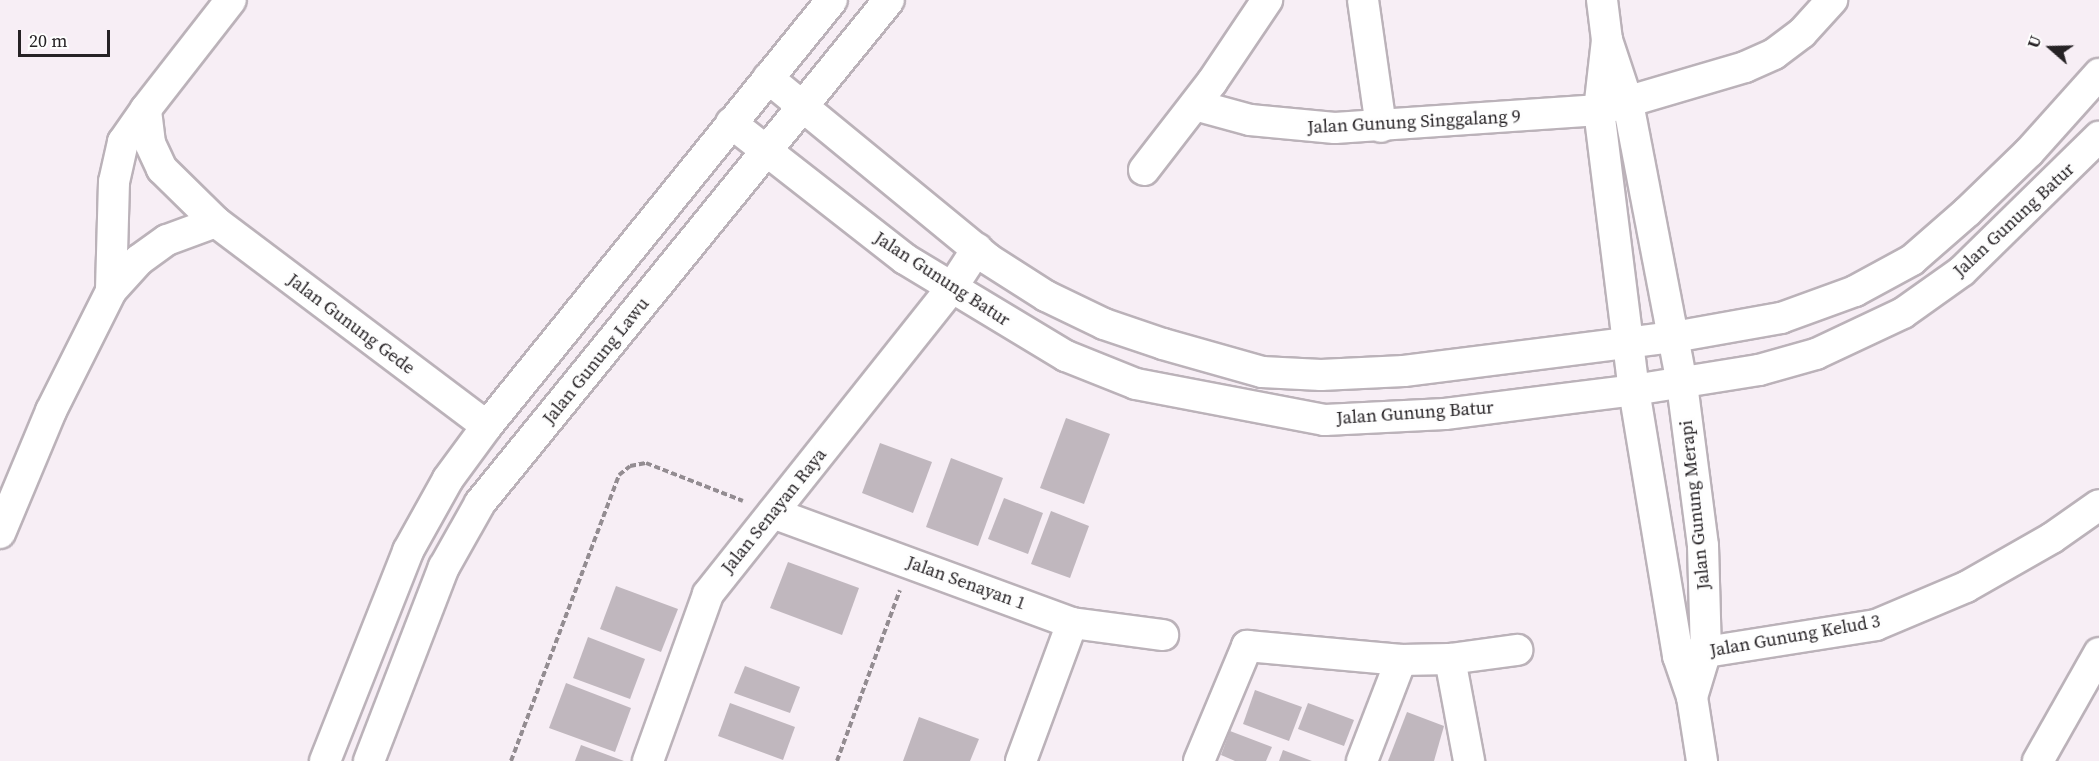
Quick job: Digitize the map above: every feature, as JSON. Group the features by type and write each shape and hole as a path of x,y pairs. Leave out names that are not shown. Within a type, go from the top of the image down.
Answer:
{"street":[{"path":"111,291 114,182 123,142 231,0"},
{"path":"325,761 408,551 448,479 487,426 832,0"},
{"name":"Jalan Gunung Lawu","path":"369,761 444,567 480,502 768,152 889,0"},
{"path":"1144,171 1195,105 1267,0"},
{"path":"1363,0 1382,127"},
{"path":"1602,0 1607,40"},
{"name":"Jalan Gunung Singgalang 9","path":"1195,105 1302,128 1382,127 1599,111 1745,67 1774,54 1802,33 1832,0"},
{"name":"Jalan Gunung Merapi","path":"1607,40 1628,103 1682,384 1702,546 1692,654 1692,697 1702,761"},
{"name":"Jalan Gunung Merapi","path":"1607,40 1599,111 1634,390 1692,654"},
{"path":"768,78 976,249 1046,296 1104,324 1193,353 1262,372 1321,375 1404,372 1629,341 1674,337 1781,318 1855,291 1912,260 2021,160 2099,74"},
{"name":"Jalan Gunung Gede","path":"146,109 150,143 162,169 216,222 487,426"},
{"name":"Jalan Gunung Batur","path":"731,123 905,259 951,289 1066,356 1136,384 1325,420 1445,414 1682,384 1760,370 1816,354 1903,313 1962,271 2099,137"},
{"path":"2021,160 2047,189"},
{"path":"0,533 51,411 111,291 139,260 167,240 216,222"},
{"name":"Jalan Senayan Raya","path":"648,761 708,594 951,289 976,249"},
{"path":"1180,394 1193,353"},
{"name":"Jalan Gunung Kelud 3","path":"1692,654 1876,625 1966,587 2052,538 2099,505"},
{"name":"Jalan Senayan 1","path":"773,513 1072,623 1163,635"},
{"path":"1020,761 1072,623"},
{"path":"1199,761 1247,646 1401,660 1450,659 1517,650"},
{"path":"2038,761 2099,653"},
{"path":"1450,659 1469,761"},
{"path":"1362,761 1401,660"}],"path":[{"path":"511,761 619,475 630,466 646,463 773,513"},
{"path":"837,761 910,562"}],"building":[{"path":"1066,418 1110,434 1084,504 1040,488"},
{"path":"880,443 932,462 913,513 862,493"},
{"path":"951,458 1003,478 978,546 926,527"},
{"path":"1004,498 1043,513 1028,554 988,539"},
{"path":"1051,511 1089,526 1070,578 1031,564"},
{"path":"788,562 859,588 842,635 770,608"},
{"path":"616,586 678,609 661,652 600,629"},
{"path":"588,637 645,659 630,699 573,678"},
{"path":"745,666 800,687 790,713 734,693"},
{"path":"566,683 631,708 615,752 549,728"},
{"path":"1255,690 1302,707 1289,741 1243,724"},
{"path":"730,703 795,727 783,760 718,736"},
{"path":"1308,703 1354,720 1344,746 1298,729"},
{"path":"1407,712 1444,726 1434,761 1388,761"},
{"path":"919,717 979,739 970,761 903,761"},
{"path":"1230,731 1272,747 1266,761 1235,761 1221,755"},
{"path":"581,745 624,761 575,761"},
{"path":"1283,750 1312,761 1279,761"}]}
